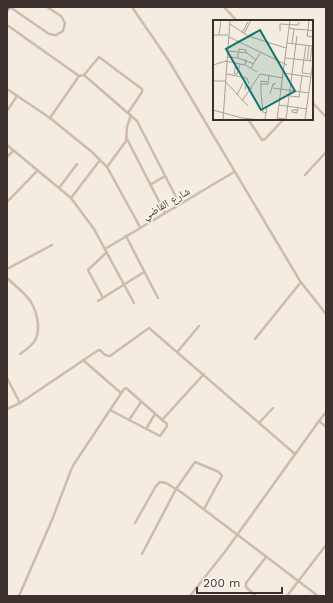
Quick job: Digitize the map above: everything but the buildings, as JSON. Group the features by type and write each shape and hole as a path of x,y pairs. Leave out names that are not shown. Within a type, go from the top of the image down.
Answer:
{"main road":[{"path":"7,10 10,7"}],"street":[{"path":"10,7 49,34 56,35 63,30 65,23 61,16 47,7"},
{"path":"132,7 168,61 301,282 326,314"},
{"path":"224,7 237,20"},
{"path":"7,25 79,76"},
{"path":"50,118 79,76 84,75 99,57 142,88 142,92 130,114 127,127 127,139 165,214"},
{"path":"84,75 130,114 138,123 176,197 175,208"},
{"path":"7,89 50,118 92,152 107,167 140,227"},
{"path":"7,111 17,96"},
{"path":"313,103 326,117"},
{"path":"249,120 262,140 265,139 282,120"},
{"path":"107,167 127,139"},
{"path":"7,145 71,198 82,212 106,250 134,303"},
{"path":"7,158 13,151"},
{"path":"305,174 326,152"},
{"path":"71,198 100,160"},
{"path":"58,188 77,164"},
{"path":"7,202 37,171"},
{"name":"شارع القاضي","path":"103,298 88,270 106,250 140,227 165,214 234,172"},
{"path":"150,185 165,176"},
{"path":"126,236 158,298"},
{"path":"7,269 52,245"},
{"path":"98,301 144,272"},
{"path":"7,278 30,299 37,315 37,339 20,354"},
{"path":"255,339 301,282"},
{"path":"178,351 199,326"},
{"path":"7,409 20,403 98,350 110,356 149,328 178,351 295,454"},
{"path":"83,360 121,393"},
{"path":"162,420 204,374"},
{"path":"7,378 20,403"},
{"path":"19,596 52,520 71,470 121,393 126,388 168,426 161,436 110,410"},
{"path":"129,420 141,402"},
{"path":"259,423 273,408"},
{"path":"190,596 237,535 326,412"},
{"path":"146,429 155,414"},
{"path":"319,421 326,427"},
{"path":"142,554 176,489 195,462 219,472 222,476 204,509"},
{"path":"135,522 157,484 162,482 176,489 204,509 318,596"},
{"path":"287,596 326,545"},
{"path":"256,596 246,587 246,582 266,557"}]}
